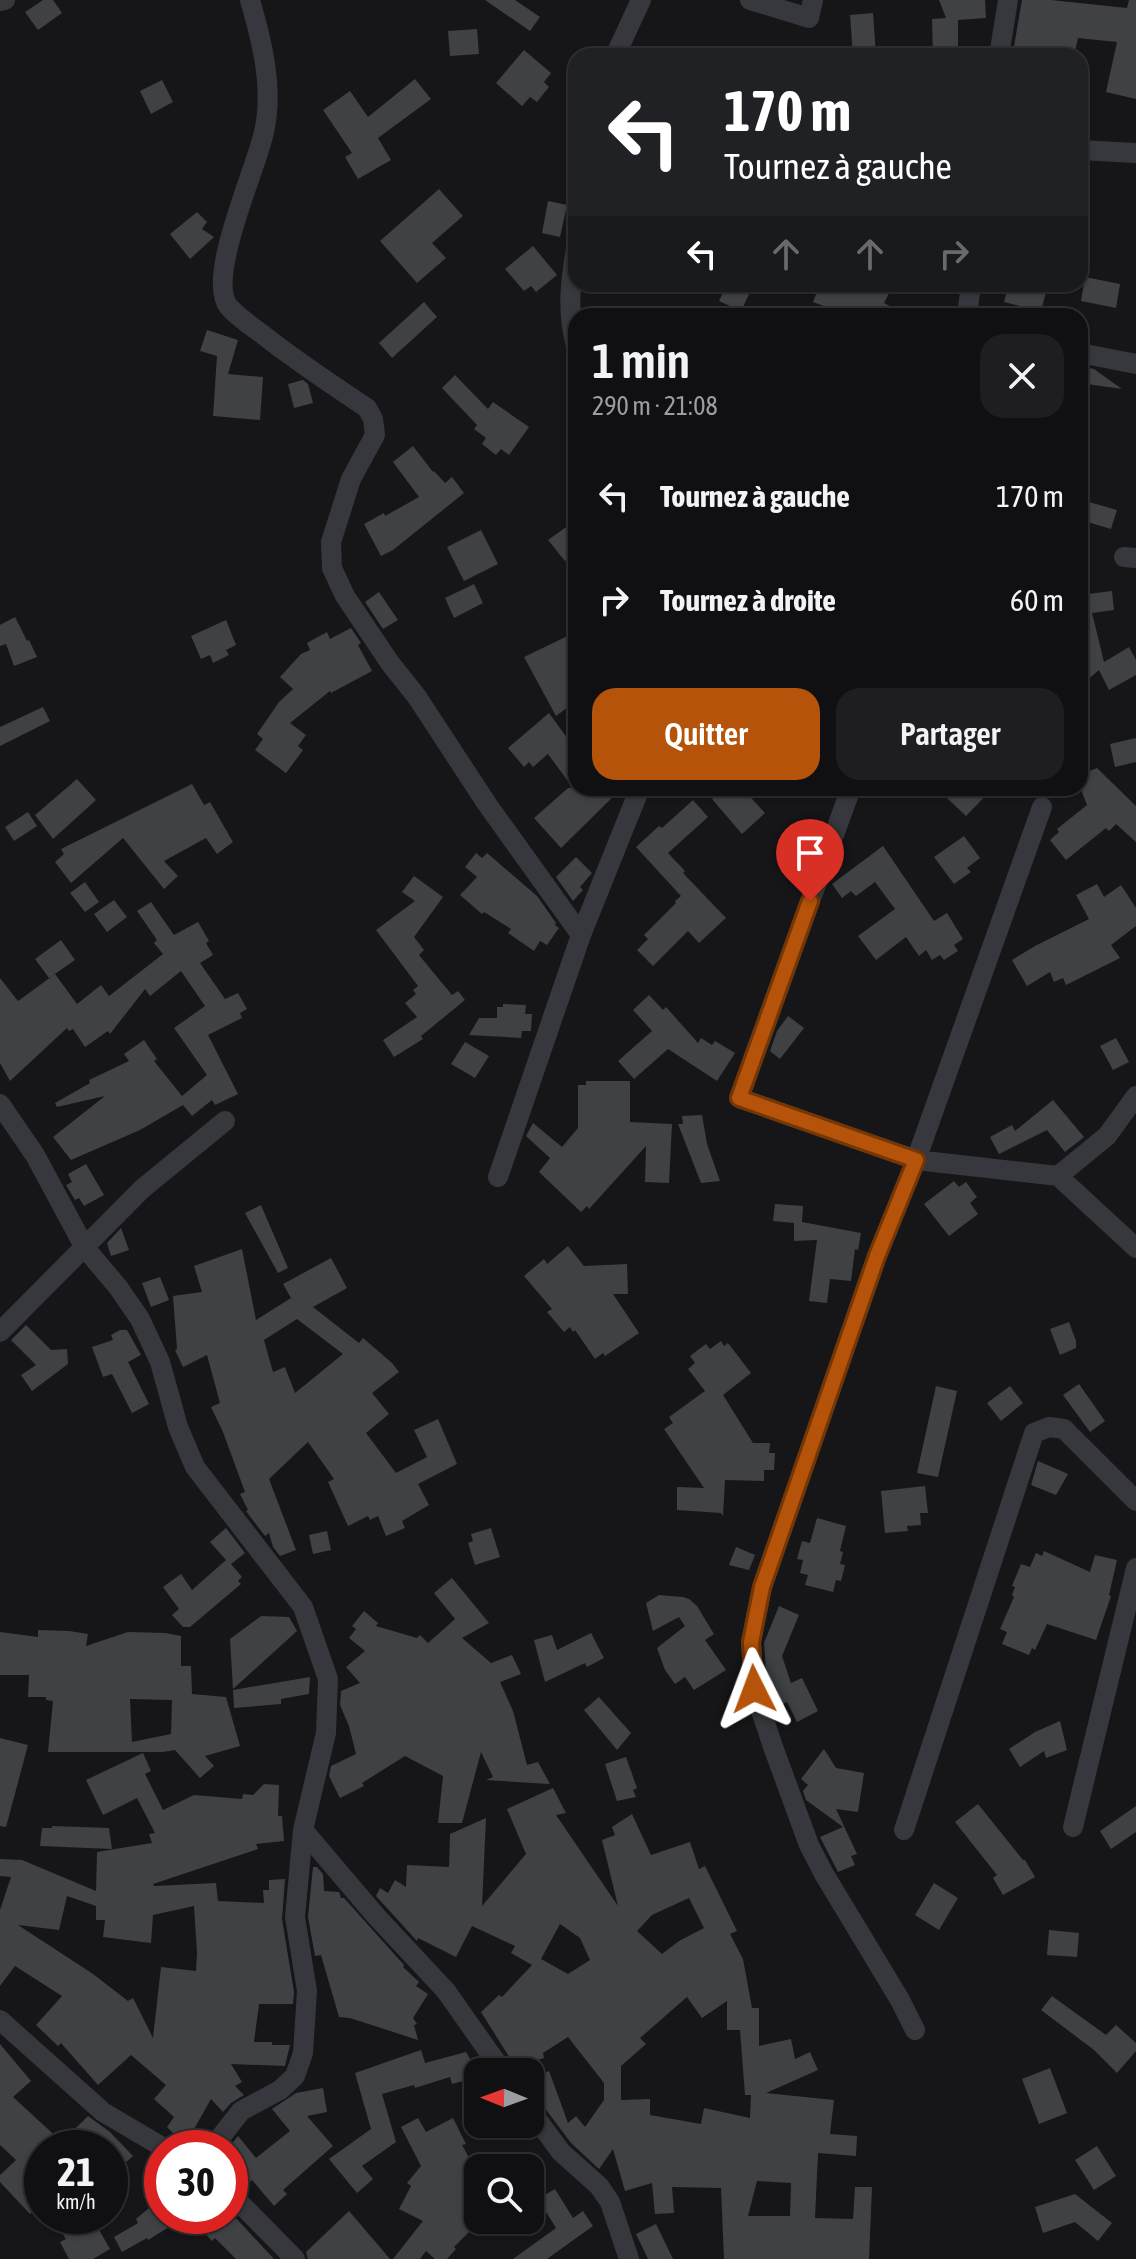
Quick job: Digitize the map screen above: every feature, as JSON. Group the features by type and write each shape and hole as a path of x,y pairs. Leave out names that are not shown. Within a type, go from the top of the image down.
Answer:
{"street":[{"path":"250,0 261,38 268,99 264,132 222,271 222,290 227,305 290,356 367,408 373,419 375,435 351,479 331,542 332,568 360,619 581,935"},
{"path":"619,48 641,0"},
{"path":"750,0 809,18 813,0"},
{"path":"1000,48 1008,0"},
{"path":"1088,150 1136,153"},
{"path":"1088,355 1136,364"},
{"path":"498,1177 581,935 637,796"},
{"path":"848,796 739,1098 916,1160 1058,1176 1136,1248"},
{"path":"915,2030 809,1845 754,1689 751,1642 762,1587 877,1256 916,1160 1042,807"},
{"path":"1058,1176 1107,1136 1136,1096"},
{"path":"0,1104 35,1155 85,1248 140,1319 160,1362 178,1427 195,1467 303,1607 328,1679 326,1733 303,1830 295,1917 307,1991 303,2053 295,2076 280,2090 241,2111 226,2130"},
{"path":"0,1332 142,1189 225,1121"},
{"path":"904,1830 1034,1433 1049,1427 1064,1429 1136,1501"},
{"path":"1073,1827 1136,1568"},
{"path":"303,1830 376,1916 446,1991 493,2058"},
{"path":"0,2020 103,2112 144,2136"},
{"path":"544,2129 561,2152 599,2186 610,2202 629,2259"},
{"path":"248,2211 295,2259"}],"building":[{"path":"43,0 53,0 62,13 38,30 25,12"},
{"path":"485,0 515,0 540,17 530,31"},
{"path":"939,0 985,0 986,18 958,20 958,48 933,48 932,19 946,18"},
{"path":"1022,0 1127,8 1129,0 1136,0 1136,99 1106,92 1117,42 1078,38 1076,48 1014,48"},
{"path":"873,13 875,48 852,48 850,15"},
{"path":"477,29 479,54 450,56 448,31"},
{"path":"524,50 551,73 544,82 549,87 537,102 530,97 522,106 496,83"},
{"path":"415,79 431,99 378,138 391,160 358,179 345,157 352,153 323,110 350,91 368,117"},
{"path":"162,80 173,102 151,114 140,91"},
{"path":"439,189 463,216 432,243 446,258 417,283 380,241"},
{"path":"548,201 567,205 560,237 542,233"},
{"path":"197,212 207,222 202,229 214,237 190,259 170,234"},
{"path":"533,246 557,275 536,292 531,286 524,291 505,269"},
{"path":"1088,278 1120,284 1116,308 1081,301 1082,292 1088,292"},
{"path":"723,292 750,292 742,308 719,301"},
{"path":"817,292 890,292 884,303 893,308 829,308 813,302"},
{"path":"1007,292 1046,292 1042,308 1004,302"},
{"path":"424,302 437,317 392,358 379,343"},
{"path":"207,330 238,340 228,374 263,377 260,420 213,416 217,356 200,351"},
{"path":"1088,368 1094,369 1122,389 1088,384"},
{"path":"455,375 488,409 493,402 529,427 509,455 501,449 496,455 482,444 486,438 474,429 477,425 442,388"},
{"path":"303,380 308,384 313,403 294,408 288,384"},
{"path":"413,446 433,472 445,483 452,477 464,493 393,550 381,556 364,524 419,497 393,462"},
{"path":"1089,502 1117,510 1111,529 1088,522"},
{"path":"568,526 568,559 565,561 548,540"},
{"path":"481,530 498,564 464,581 447,547"},
{"path":"474,584 483,603 454,618 445,598"},
{"path":"1112,591 1114,610 1092,613 1104,662 1129,647 1136,660 1136,675 1109,690 1099,670 1088,679 1088,594"},
{"path":"379,592 398,620 383,629 365,602"},
{"path":"15,617 37,657 14,666 6,644 0,646 0,625"},
{"path":"226,620 236,645 226,650 229,655 213,663 210,655 201,659 191,636"},
{"path":"351,628 361,643 358,645 372,671 330,691 290,723 306,735 298,746 303,750 286,773 255,750 263,739 257,734 279,702 293,689 280,677 301,654 310,650 307,643 327,632 330,639"},
{"path":"568,636 568,707 556,716 524,657"},
{"path":"43,707 50,721 0,746 0,727"},
{"path":"549,713 568,739 568,781 548,754 533,767 529,762 524,767 508,748"},
{"path":"1136,738 1136,762 1115,767 1110,744"},
{"path":"1097,768 1136,806 1136,842 1116,824 1109,831 1106,828 1066,860 1050,840 1059,832 1057,829 1087,805 1084,796 1088,796 1088,772"},
{"path":"77,779 96,800 53,839 35,815"},
{"path":"192,784 204,805 210,802 233,842 217,854 206,838 164,861 178,876 164,889 123,838 71,883 55,862 64,854 61,849"},
{"path":"568,788 568,796 614,796 561,848 534,818"},
{"path":"716,796 749,796 765,813 742,834 712,799"},
{"path":"949,796 985,796 966,816 947,798"},
{"path":"693,800 708,817 668,853 726,918 699,943 688,931 653,966 637,950 648,939 644,935 681,896 636,847"},
{"path":"28,812 37,826 14,841 5,827"},
{"path":"964,836 980,858 967,868 971,872 954,884 934,857"},
{"path":"883,846 934,921 947,913 963,939 954,945 958,951 944,960 940,955 932,960 926,950 919,956 906,937 876,960 858,936 895,909 875,882 856,896 851,891 842,898 832,884"},
{"path":"476,853 482,858 487,853 537,896 559,928 547,945 540,941 534,951 508,933 511,929 484,912 482,914 460,895 477,877 465,867"},
{"path":"576,857 592,873 573,901 556,877"},
{"path":"414,876 443,897 414,937 424,950 419,955 452,995 458,991 465,1000 421,1036 423,1039 394,1057 383,1040 417,1017 405,1003 416,994 413,990 418,986 376,930 415,901 402,892"},
{"path":"85,882 99,902 85,912 70,893"},
{"path":"1097,884 1104,897 1121,885 1136,908 1136,926 1111,945 1120,958 1066,985 1063,978 1054,982 1050,972 1027,986 1012,960 1089,919 1076,895"},
{"path":"114,900 127,917 107,932 94,914"},
{"path":"151,902 174,935 198,922 213,955 200,963 225,999 238,993 247,1009 240,1013 242,1018 208,1035 238,1094 215,1105 212,1100 192,1116 183,1105 140,1130 71,1160 53,1137 105,1096 57,1107 55,1103 90,1083 89,1080 129,1061 124,1054 144,1040 157,1059 154,1061 182,1096 207,1075 174,1028 205,1006 181,971 150,996 145,989 110,1034 108,1031 85,1047 73,1029 69,1031 67,1028 10,1081 0,1063 0,978 18,1001 55,974 77,1004 101,985 109,996 163,954 137,911"},
{"path":"61,940 75,960 49,978 35,959"},
{"path":"649,995 663,1010 666,1007 698,1043 701,1038 712,1045 715,1041 735,1053 717,1081 668,1049 634,1079 618,1061 652,1031 633,1010"},
{"path":"503,1004 526,1005 525,1014 532,1014 531,1031 522,1031 521,1038 469,1035 479,1018 497,1018 497,1007 503,1007"},
{"path":"788,1016 804,1028 780,1059 770,1051 777,1031"},
{"path":"1116,1038 1129,1062 1113,1070 1100,1046"},
{"path":"465,1042 489,1056 475,1078 451,1064"},
{"path":"586,1081 630,1081 630,1122 672,1124 669,1183 645,1182 646,1146 589,1209 587,1206 581,1212 539,1172 550,1158 526,1136 533,1123 562,1147 578,1128 578,1085 586,1085"},
{"path":"1053,1100 1084,1137 1065,1152 1047,1130 999,1154 990,1137 1012,1125 1015,1131"},
{"path":"702,1115 707,1144 720,1181 701,1183 678,1124 683,1124 682,1116"},
{"path":"86,1164 104,1195 84,1206 79,1198 75,1200 66,1185 72,1182 68,1174"},
{"path":"954,1181 959,1187 966,1182 977,1197 970,1203 978,1214 949,1236 924,1204"},
{"path":"775,1204 803,1206 802,1222 861,1233 858,1250 855,1249 851,1281 830,1279 827,1303 809,1301 817,1240 794,1241 794,1223 773,1221"},
{"path":"261,1205 288,1268 278,1273 245,1213"},
{"path":"121,1228 129,1250 111,1256 107,1243"},
{"path":"568,1246 584,1266 627,1264 628,1294 613,1294 639,1333 605,1356 603,1353 595,1359 575,1330 573,1332 570,1327 564,1332 547,1312 552,1309 524,1276 544,1259 547,1264"},
{"path":"242,1249 256,1320 291,1298 283,1284 331,1258 347,1288 313,1307 359,1343 363,1338 399,1372 372,1393 389,1414 366,1433 396,1473 427,1457 414,1430 438,1419 457,1464 418,1484 429,1505 402,1521 405,1528 386,1536 378,1516 370,1520 368,1516 348,1526 328,1482 334,1479 308,1442 269,1479 296,1550 280,1556 273,1547 269,1533 265,1536 246,1511 240,1494 245,1492 211,1407 220,1403 207,1355 183,1367 175,1350 173,1296 202,1292 194,1266","holes":["297,1319 343,1354 295,1393 285,1367 273,1372 264,1340"]},
{"path":"160,1277 169,1300 151,1307 142,1283"},
{"path":"1069,1322 1076,1348 1060,1355 1050,1329"},
{"path":"26,1325 51,1350 67,1349 68,1364 32,1391 21,1375 36,1365 11,1340"},
{"path":"127,1330 141,1355 128,1362 149,1404 132,1413 112,1374 103,1377 92,1347 113,1340 111,1335"},
{"path":"721,1341 724,1346 728,1343 751,1373 723,1395 753,1443 770,1443 769,1453 775,1453 774,1470 764,1470 764,1481 725,1480 723,1516 721,1513 677,1510 677,1487 704,1488 664,1429 673,1423 669,1417 705,1391 688,1369 695,1363 690,1356 706,1344 710,1349"},
{"path":"1079,1384 1105,1421 1090,1432 1063,1395"},
{"path":"936,1386 957,1391 938,1477 917,1473"},
{"path":"1010,1386 1023,1403 1001,1421 987,1403"},
{"path":"1038,1461 1068,1474 1056,1495 1031,1485"},
{"path":"925,1486 928,1513 920,1513 921,1525 907,1526 908,1531 885,1533 881,1491"},
{"path":"817,1518 846,1526 840,1551 843,1552 840,1564 845,1565 841,1581 836,1580 833,1592 805,1585 808,1575 800,1573 803,1560 797,1559 802,1541 810,1543"},
{"path":"226,1528 245,1553 231,1564 242,1577 238,1581 241,1584 190,1627 183,1627 172,1615 179,1609 163,1587 181,1574 192,1590 226,1560 210,1542"},
{"path":"491,1528 500,1557 475,1565 468,1543 473,1541 471,1534"},
{"path":"327,1531 331,1550 313,1554 309,1535"},
{"path":"736,1547 755,1555 749,1570 729,1565"},
{"path":"1044,1551 1090,1572 1095,1555 1117,1560 1111,1596 1096,1640 1047,1624 1035,1650 1032,1648 1029,1655 1002,1644 1007,1632 1000,1629 1014,1597 1015,1587 1012,1586 1021,1564 1030,1567 1036,1553 1042,1556"},
{"path":"452,1578 489,1623 462,1638 491,1663 512,1655 521,1674 500,1682 513,1711 527,1765 538,1762 550,1784 486,1780 493,1777 481,1752 462,1823 438,1823 443,1776 405,1756 362,1783 364,1786 340,1798 329,1776 331,1766 356,1754 340,1705 341,1691 360,1683 346,1667 365,1651 349,1638 356,1629 352,1626 364,1611 378,1623 376,1626 417,1638 420,1635 428,1643 455,1619 434,1593"},
{"path":"659,1595 689,1599 697,1606 714,1634 705,1640 726,1670 694,1690 685,1677 675,1684 665,1670 657,1648 685,1626 679,1617 653,1631 646,1603"},
{"path":"779,1606 799,1615 782,1656 791,1683 802,1678 818,1711 797,1722 787,1702 775,1708 767,1687 764,1643"},
{"path":"261,1616 289,1617 297,1631 233,1689 230,1639"},
{"path":"38,1630 88,1634 86,1646 128,1632 181,1636 181,1666 191,1666 192,1694 226,1697 240,1746 205,1756 214,1766 200,1778 175,1750 48,1752 53,1701 46,1700 46,1697 28,1697 29,1675 0,1675 0,1632 38,1637","holes":["130,1699 172,1700 171,1734 132,1742"]},
{"path":"591,1633 604,1658 587,1667 585,1663 545,1682 534,1640 552,1635 557,1650"},
{"path":"310,1677 309,1694 281,1699 281,1704 234,1708 233,1690"},
{"path":"599,1697 631,1733 617,1750 584,1710"},
{"path":"1060,1721 1067,1750 1046,1758 1044,1751 1020,1767 1009,1749"},
{"path":"0,1738 28,1745 6,1827 0,1826"},
{"path":"824,1749 836,1768 864,1773 858,1812 836,1809 857,1854 851,1856 855,1865 838,1872 820,1837 843,1827 806,1800 803,1791 808,1785 801,1779"},
{"path":"143,1753 151,1771 145,1774 163,1810 194,1795 242,1799 243,1794 253,1795 264,1784 279,1785 278,1816 282,1816 284,1841 256,1844 258,1849 153,1884 216,1883 218,1901 264,1903 263,1890 269,1890 269,1880 285,1879 282,1919 294,1992 293,2004 259,2004 254,2042 290,2045 285,2066 231,2064 242,2082 235,2086 244,2095 223,2112 211,2099 193,2130 170,2130 167,2127 174,2117 154,2099 166,2085 131,2055 98,2085 61,2043 58,2046 36,2025 62,1996 15,1966 0,1986 0,1910 11,1877 0,1876 0,1859 22,1860 96,1891 97,1852 152,1843 149,1834 155,1833 137,1798 103,1815 86,1780","holes":["67,1896 96,1906 96,1920 105,1920 103,1937 151,1943 153,1915 194,1906 196,1971 161,1967 153,2038 133,1998 128,2001 18,1925 59,1930"]},
{"path":"626,1757 637,1788 633,1790 636,1797 617,1801 605,1764"},
{"path":"553,1788 566,1813 556,1815 618,1906 602,1840 615,1835 612,1827 632,1814 651,1855 690,1842 699,1869 705,1866 737,1931 730,1934 743,1959 752,2008 759,2008 759,2046 791,2039 795,2059 810,2052 818,2070 766,2093 834,2100 830,2134 857,2136 856,2156 818,2153 815,2218 853,2219 855,2187 872,2187 869,2259 724,2259 721,2188 672,2187 674,2213 655,2214 652,2183 625,2191 613,2149 599,2169 571,2143 544,2107 544,2073 549,2071 568,2123 576,2116 585,2127 604,2100 604,2083 568,2037 543,2053 544,2058 510,2058 481,2012 499,1995 502,1997 532,1965 511,1953 515,1946 472,1926 456,1957 418,1938 417,1941 376,1896 380,1888 388,1893 395,1880 406,1887 407,1865 449,1867 450,1834 486,1818 482,1906 526,1854 507,1809","holes":["689,1898 704,1928 662,1954 637,1931 652,1915","560,1924 580,1938 590,1960 568,1974 541,1959","687,1997 702,2018 727,2001 727,2030 740,2030 745,2095 751,2095 750,2118 704,2108 701,2124 650,2115 650,2099 621,2100 621,2066 646,2044 640,2038","757,2181 791,2183 790,2216 748,2216"]},
{"path":"978,1804 1025,1860 1035,1877 1003,1895 993,1878 997,1875 955,1822"},
{"path":"1136,1806 1136,1832 1111,1849 1100,1831"},
{"path":"42,1828 109,1828 112,1849 40,1846"},
{"path":"313,1867 323,1874 324,1891 339,1892 341,1898 419,1982 416,1986 428,1994 413,2018 417,2024 414,2025 418,2040 339,2017 321,1955 315,1956 308,1917"},
{"path":"934,1883 958,1898 939,1930 915,1915"},
{"path":"1049,1930 1079,1933 1077,1957 1047,1955"},
{"path":"1052,1996 1106,2035 1116,2025 1136,2043 1136,2051 1117,2073 1094,2050 1041,2010"},
{"path":"0,2044 31,2081 13,2097 49,2130 24,2130 24,2208 0,2182 0,2175 16,2160 0,2145"},
{"path":"421,2050 425,2063 466,2052 470,2058 464,2058 464,2081 452,2084 450,2077 382,2094 396,2142 362,2166 373,2179 357,2193 329,2159 371,2129 355,2073"},
{"path":"1050,2068 1067,2113 1039,2124 1022,2079"},
{"path":"323,2088 327,2112 307,2116 333,2146 283,2190 287,2194 274,2206 252,2180 248,2184 248,2148 256,2158 290,2131 272,2109 296,2093"},
{"path":"88,2116 107,2130 74,2130"},
{"path":"418,2118 426,2132 453,2118 466,2144 462,2145 467,2154 464,2154 464,2234 467,2234 447,2259 435,2259 426,2251 420,2259 393,2259 423,2221 399,2209 411,2186 407,2183 421,2166 401,2127"},
{"path":"1097,2146 1116,2176 1094,2190 1075,2160"},
{"path":"555,2189 573,2218 583,2211 593,2226 547,2259 513,2259 556,2228 544,2209 544,2195"},
{"path":"1075,2194 1112,2223 1098,2241 1075,2222 1043,2233 1035,2207"},
{"path":"349,2211 390,2259 308,2259 306,2252"},
{"path":"144,2212 144,2234 158,2234 122,2252 114,2237 128,2234 128,2229 138,2223 136,2219"},
{"path":"656,2224 673,2259 648,2259 636,2234"},
{"path":"248,2231 274,2259 236,2259 215,2238 212,2241 206,2234 248,2234"},
{"path":"63,2234 101,2234 110,2249 93,2259 69,2259 60,2242 66,2239"}],"route":[{"path":"754,1689 751,1642 762,1587 877,1256 916,1160 739,1098 810,901"}]}
